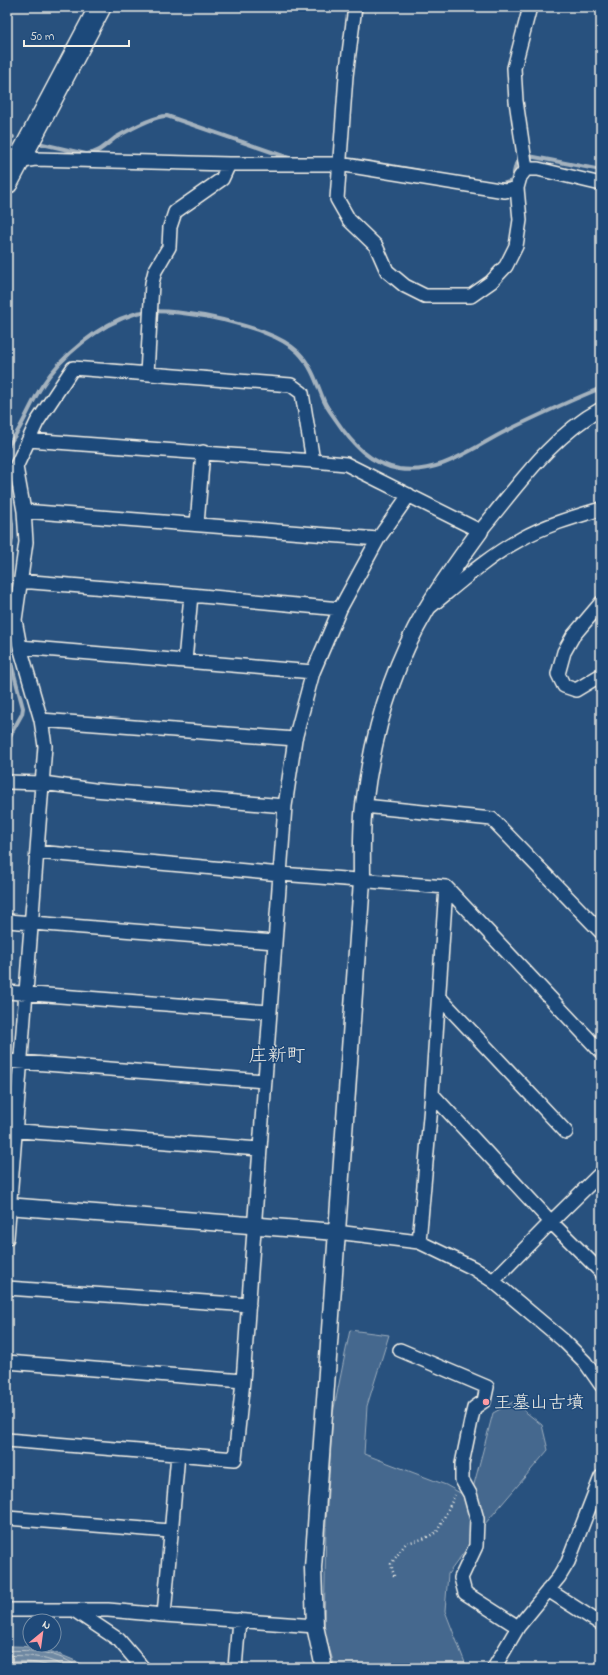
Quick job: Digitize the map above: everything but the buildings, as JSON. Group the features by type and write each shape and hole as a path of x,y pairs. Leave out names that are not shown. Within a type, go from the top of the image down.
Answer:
{"main road":[{"path":"7,183 100,7"}],"street":[{"path":"355,7 346,76 337,199 349,220 376,246 387,271 405,286 426,296 471,296 491,282 506,266 516,246 520,220 517,188 524,162 514,68 530,7"},
{"path":"18,162 35,159 230,164 340,160 506,191 517,188"},
{"path":"524,162 538,169 601,184"},
{"path":"147,374 152,283 155,271 168,247 170,227 175,212 222,179 230,164"},
{"path":"7,1238 14,1062 26,994 45,746 41,720 20,647 15,620 26,542 24,511 16,467 37,422 73,368 291,385 302,393 313,460"},
{"path":"324,1668 315,1626 313,1568 362,881 364,806 376,739 393,680 400,662 425,611 448,575 480,531 538,460 576,425 601,409"},
{"path":"29,440 313,460 346,464 480,531"},
{"path":"197,524 203,452"},
{"path":"7,1440 235,1459 249,1304 259,1149 285,806 295,739 313,672 340,609 378,539 410,495"},
{"path":"425,611 468,576 520,539 545,528 601,509"},
{"path":"24,511 378,539"},
{"path":"20,581 340,609"},
{"path":"185,661 191,595"},
{"path":"601,603 573,636 564,652 558,674 564,686 576,690 601,675"},
{"path":"20,647 313,672"},
{"path":"41,720 295,739"},
{"path":"7,782 43,783 94,790 285,806"},
{"path":"364,806 492,819 601,932"},
{"path":"37,852 446,887 601,1052"},
{"path":"419,1242 432,1094 446,887"},
{"path":"7,921 275,942"},
{"path":"7,992 270,1012"},
{"path":"439,997 566,1132"},
{"path":"14,1062 264,1081"},
{"path":"432,1094 551,1222 601,1272"},
{"path":"11,1130 259,1149"},
{"path":"493,1281 601,1173"},
{"path":"8,1206 336,1232 419,1242 455,1258 493,1281 563,1340 585,1362 601,1385"},
{"path":"7,1288 249,1304"},
{"path":"400,1350 487,1387 484,1400 474,1408 462,1464 462,1480 470,1494 477,1519 476,1546 461,1578 465,1594 518,1627"},
{"path":"7,1362 243,1381"},
{"path":"164,1615 170,1531 178,1454"},
{"path":"494,1668 518,1627 548,1590 568,1562 601,1477"},
{"path":"7,1518 170,1531"},
{"path":"548,1590 601,1624"},
{"path":"7,1610 108,1610 315,1626"},
{"path":"74,1610 119,1640 143,1668"},
{"path":"235,1668 239,1620"}],"path":[{"path":"394,1576 391,1564 396,1556 406,1543 423,1539 437,1532 462,1480"}],"shaded area":[{"path":"350,1330 389,1335 367,1406 364,1454 446,1485 462,1494 473,1488 493,1413 513,1402 542,1425 548,1450 484,1525 448,1574 445,1611 467,1668 335,1668 324,1630 326,1523 333,1413"}],"water":[{"path":"7,1647 22,1647 22,1653 55,1653 80,1663 84,1668 7,1668"}],"waterway":[{"path":"38,143 90,154 98,151 115,138 133,128 155,118 167,116 289,158 293,158"},
{"path":"7,135 13,137"},
{"path":"500,184 512,181 516,164 529,156 601,170"},
{"path":"342,158 428,172"},
{"path":"7,448 42,386 70,353 82,342 108,325 134,314 143,312 178,312 232,322 273,336 291,346 307,363 314,375 324,401 342,429 355,445 379,463 399,469 414,470 428,468 455,459 518,425 601,388"},
{"path":"7,492 12,524 12,538 7,570"},
{"path":"7,648 23,708 22,714 7,741"}],"place":[{"name":"王墓山古墳","path":"486,1402"}],"district":[{"name":"庄新町","path":"277,1054"}]}
